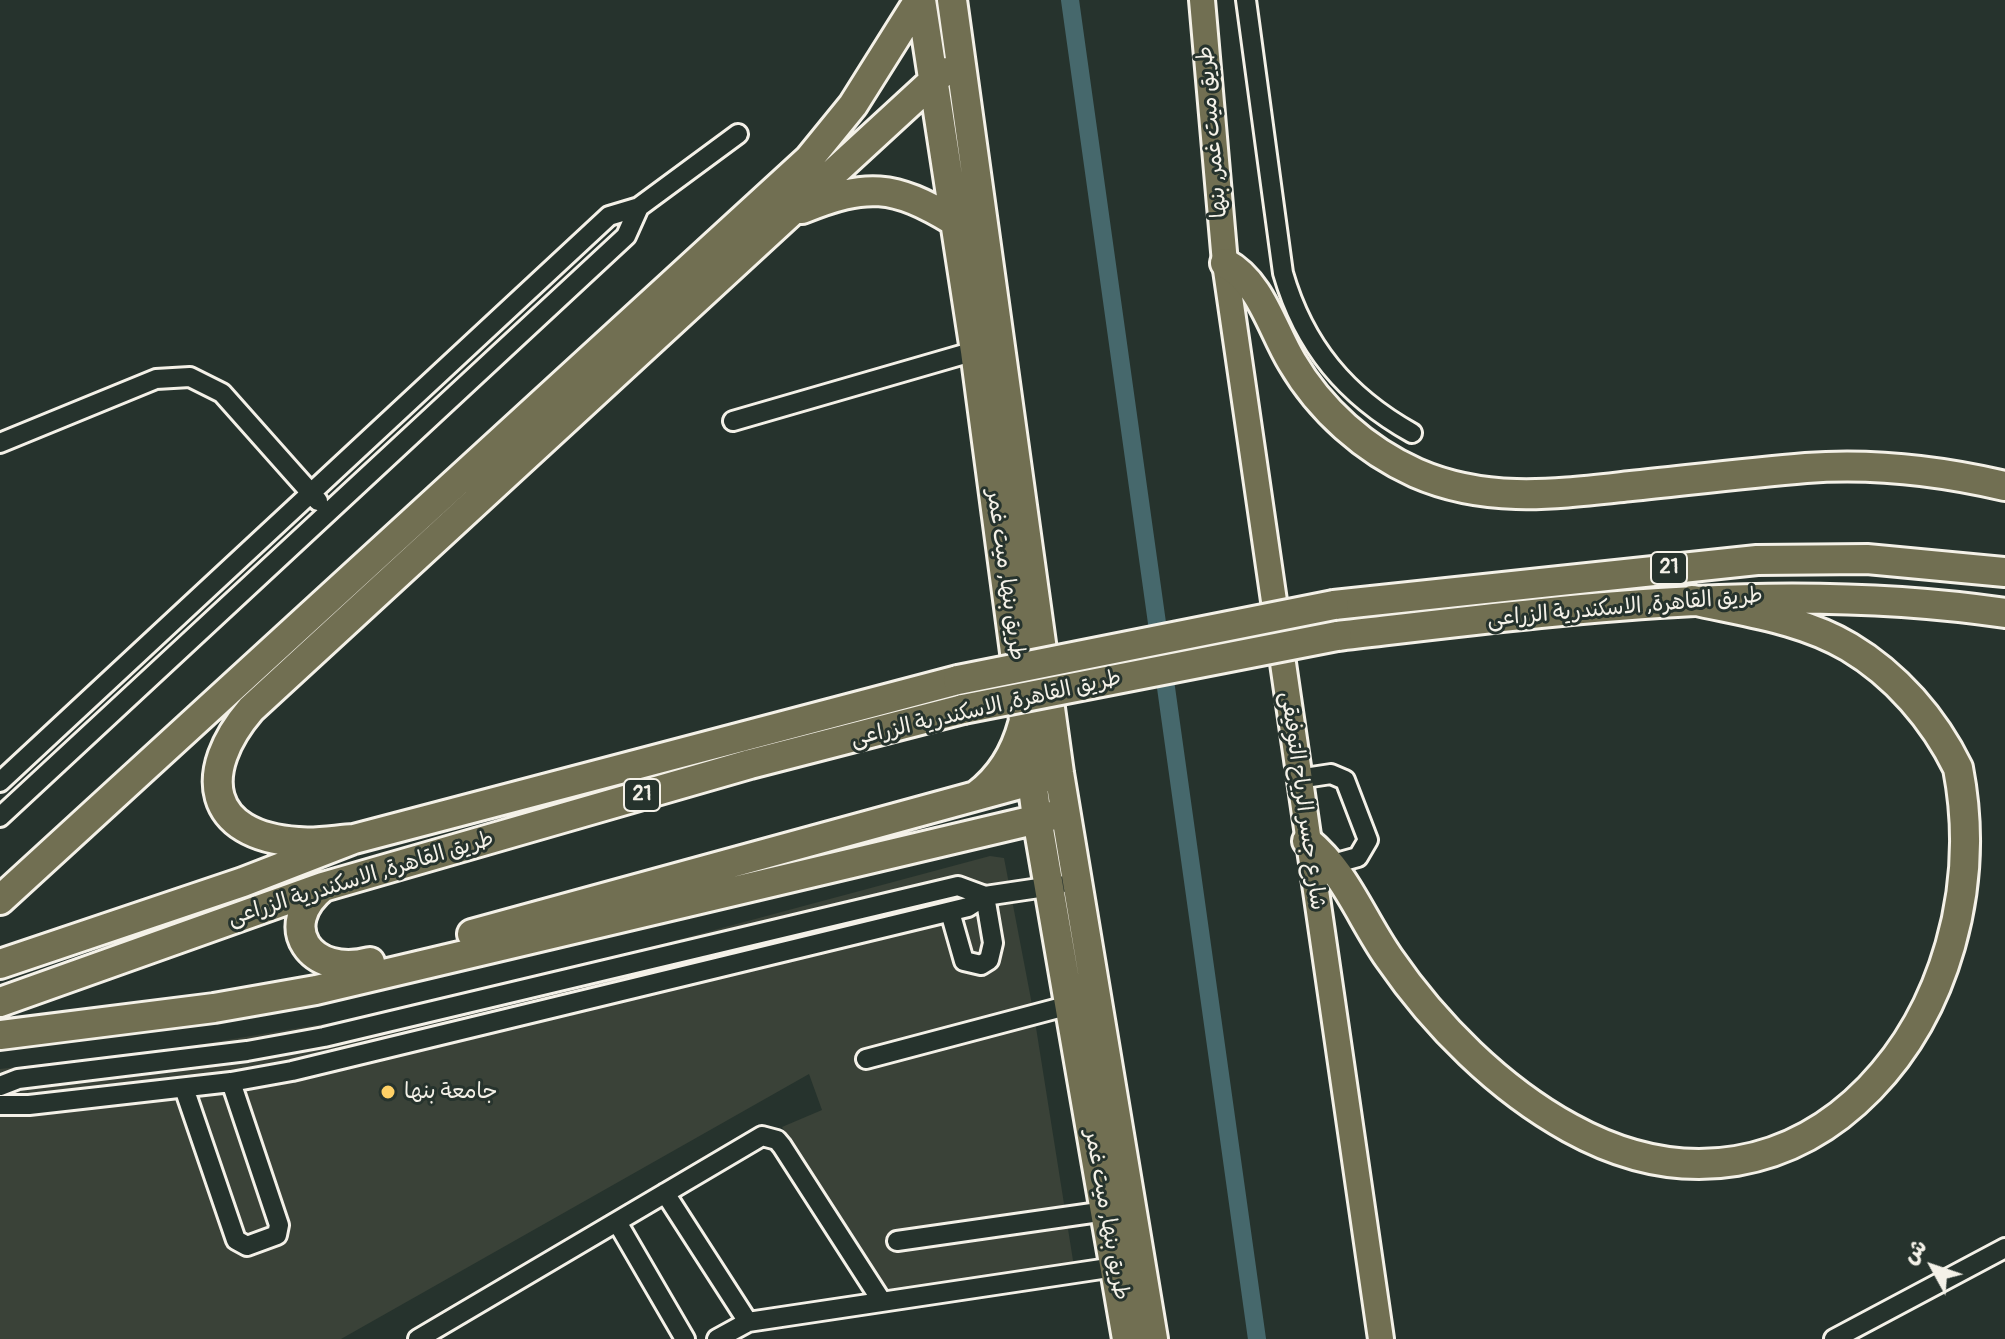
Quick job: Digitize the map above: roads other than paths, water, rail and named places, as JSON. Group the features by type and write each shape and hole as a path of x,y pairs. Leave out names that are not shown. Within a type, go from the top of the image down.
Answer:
{"highway":[{"name":"طريق بنها, ميت غمر","path":"920,0 975,351 1031,781 1127,1339"},
{"path":"0,900 809,159 853,105 920,0"},
{"name":"طريق بنها, ميت غمر","path":"952,0 1059,773 1153,1339"},
{"path":"354,839 299,843 269,837 236,821 224,809 217,788 216,766 232,731 251,709 959,56"},
{"path":"783,216 837,194 880,189 921,200 954,221"},
{"path":"1225,263 1251,284 1297,371 1334,417 1392,461 1453,486 1491,494 1543,495 1809,468 1854,467 1945,475 2005,486"},
{"name":"طريق القاهرة, الاسكندرية الزراعى","path":"0,964 243,882 354,839 958,680 1334,605 1757,560 1867,559 2005,572"},
{"name":"طريق القاهرة, الاسكندرية الزراعى","path":"0,1002 323,887 735,768 963,709 1337,636 1612,605 1692,600 1832,597 2005,613"},
{"path":"1692,600 1802,625 1826,635 1871,662 1911,698 1953,757 1971,802 1983,853 1984,908"},
{"path":"971,799 994,780 1011,757 1024,720"},
{"path":"323,887 312,895 302,919 307,945 326,963 352,967 1059,773"},
{"path":"0,1035 214,1008 316,990 1066,812"},
{"path":"1307,841 1322,867 1390,960 1433,1014 1468,1050 1515,1091 1567,1127 1639,1156 1691,1164 1743,1163 1817,1142 1863,1117 1885,1100 1924,1060 1947,1026"}],"main road":[{"name":"طريق ميت غمر, بنها","path":"1202,0 1225,263"},
{"name":"شارع جسر الرياح التوفيقى","path":"1225,263 1307,841"},
{"name":"شارع جسر الرياح التوفيقى","path":"1322,867 1381,1339"}],"street":[{"path":"1246,0 1283,273 1296,313 1316,350 1343,383 1384,417 1412,433"},
{"path":"0,782 609,216 639,207 738,134"},
{"path":"0,817 626,236 639,207"},
{"path":"733,421 975,351"},
{"path":"0,443 156,379 190,377 222,393 328,512"},
{"path":"1298,779 1331,774 1341,776 1348,784 1367,845 1358,857 1322,867"},
{"path":"0,1105 29,1105 231,1082 950,912 968,907 985,896 1077,882"},
{"path":"0,1086 18,1079 208,1057 324,1037 958,886 973,888 985,896 993,952 981,965 964,961 950,912"},
{"path":"866,1059 1070,1005"},
{"path":"184,1088 236,1240 247,1246 277,1235 279,1225 231,1082"},
{"path":"418,1339 762,1136 777,1140 881,1300"},
{"path":"665,1193 748,1322"},
{"path":"897,1241 1106,1211"},
{"path":"617,1222 685,1339"},
{"path":"1834,1339 2005,1248"},
{"path":"717,1339 748,1322 1115,1267"}],"waterway":[{"path":"1070,0 1257,1339"}],"place":[{"name":"جامعة بنها","path":"388,1092"}]}
